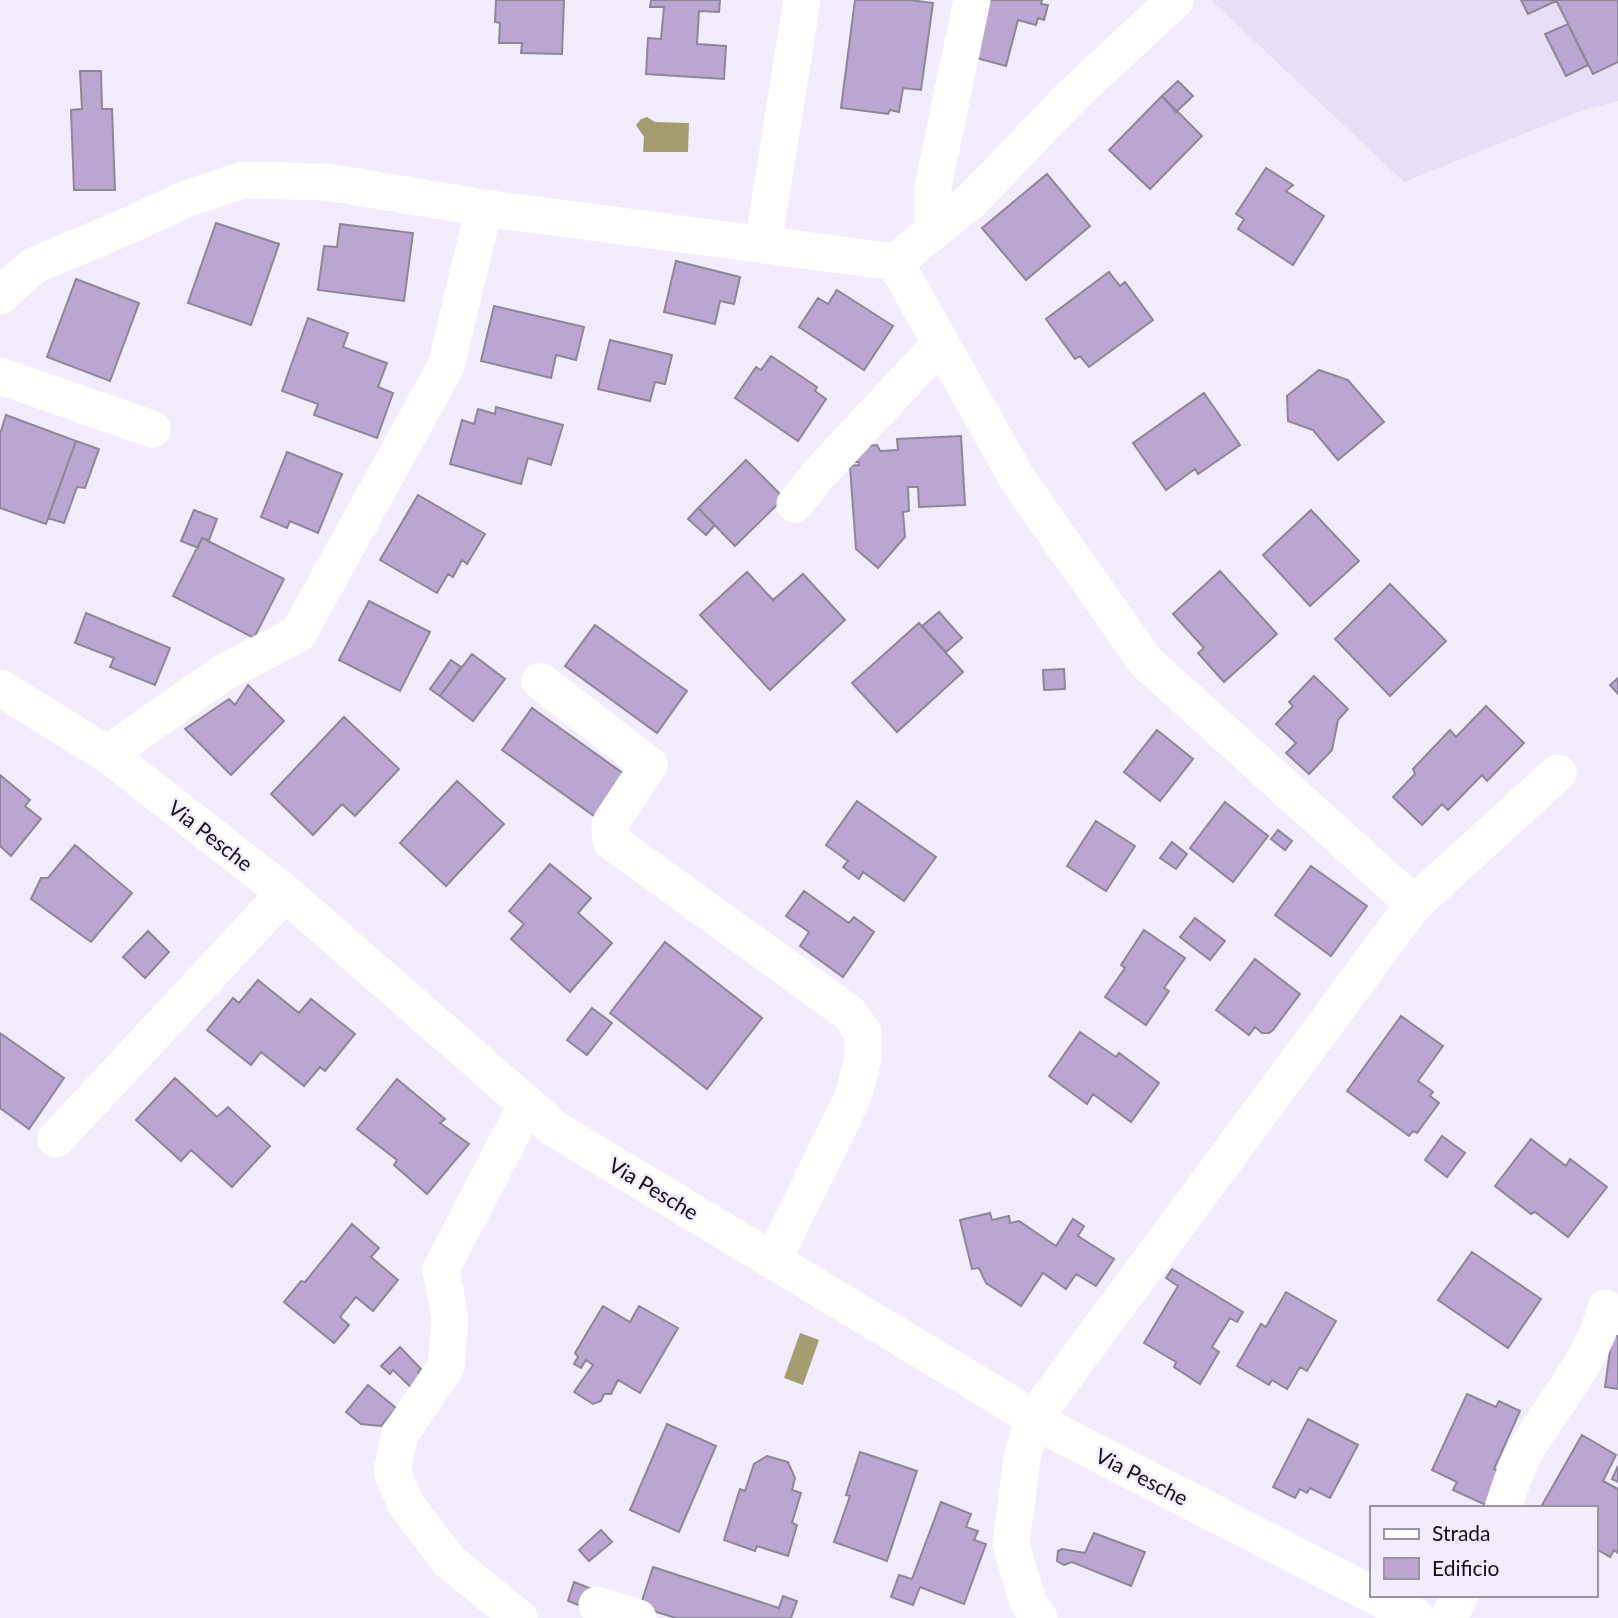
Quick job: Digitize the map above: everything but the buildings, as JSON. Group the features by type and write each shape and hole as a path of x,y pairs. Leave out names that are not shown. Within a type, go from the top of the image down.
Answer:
{"street":[{"path":"763,245 802,0"},
{"path":"933,231 933,187 972,0"},
{"path":"0,296 33,266 186,199 243,180 327,182 484,208 895,262 972,200 1070,97 1175,0"},
{"path":"107,754 223,673 299,634 446,366 484,208"},
{"path":"895,262 1018,480 1146,662 1415,904"},
{"path":"795,504 819,474 940,344"},
{"path":"0,376 152,429"},
{"path":"540,681 649,765 610,824 611,841 849,1013 863,1033 863,1058 853,1097 773,1260"},
{"name":"Via Pesche","path":"0,688 107,754 285,893 555,1129 1062,1435 1370,1594"},
{"path":"1039,1618 1028,1602 1011,1544 1022,1458 1034,1418 1415,904 1558,773"},
{"path":"56,1139 285,893"},
{"path":"519,1618 449,1561 407,1506 392,1472 400,1434 446,1367 450,1319 441,1269 527,1104"},
{"path":"1504,1506 1511,1481 1527,1449 1587,1355 1600,1329 1606,1308"},
{"name":"Via Pesche","path":"1376,1597 1417,1618"},
{"path":"1449,1618 1459,1597"},
{"path":"597,1605 638,1618"}],"shaded area":[{"path":"1211,0 1618,0 1618,101 1583,110 1404,182"},
{"path":"647,117 655,122 689,123 688,152 643,152 644,137 636,125"},
{"path":"800,1333 819,1340 803,1385 784,1378"}]}
